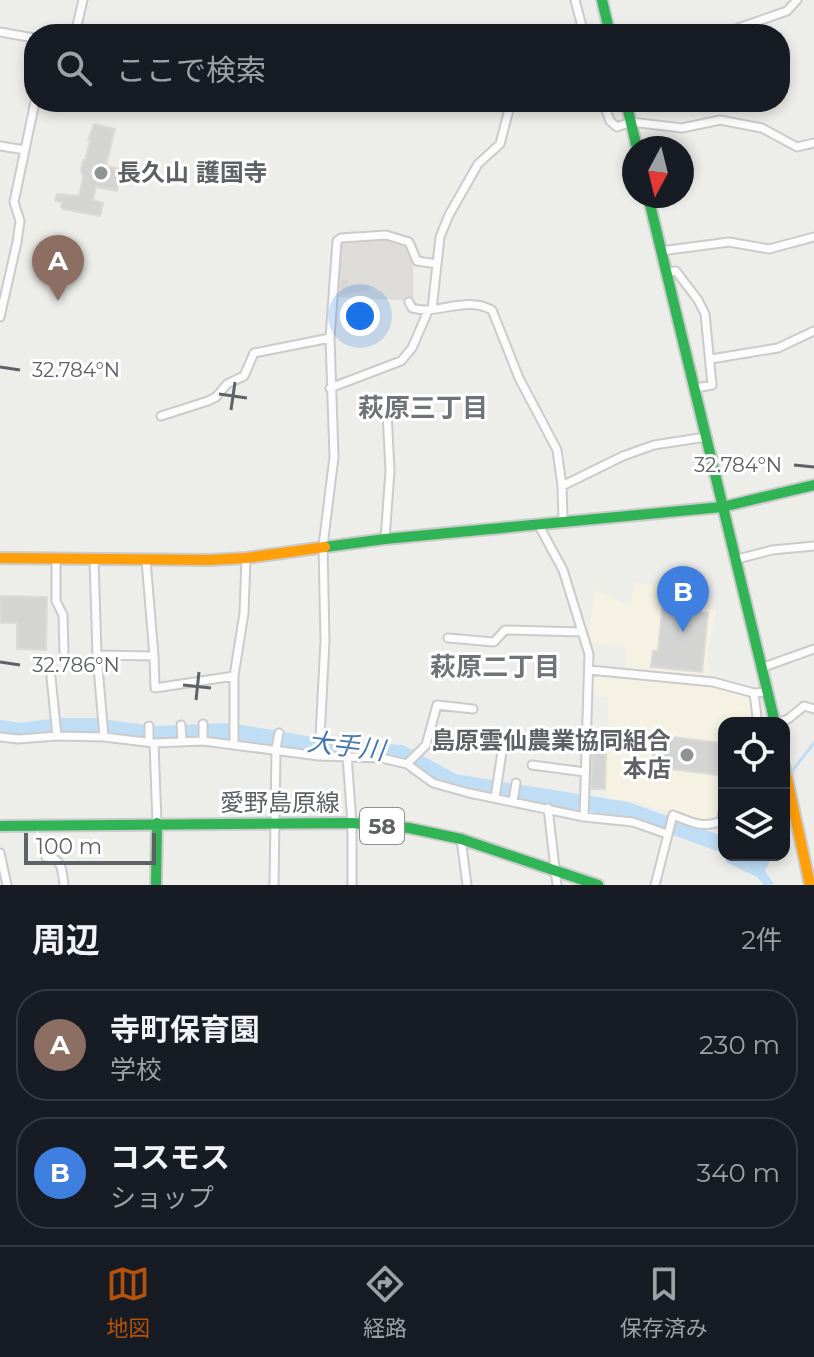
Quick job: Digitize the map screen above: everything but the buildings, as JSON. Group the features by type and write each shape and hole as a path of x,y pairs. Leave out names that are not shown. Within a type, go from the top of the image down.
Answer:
{"street":[{"path":"77,24 83,0"},
{"path":"575,0 581,24"},
{"path":"602,0 608,24"},
{"path":"750,24 787,11 797,0"},
{"path":"0,32 24,36"},
{"path":"0,317 20,221 14,202 33,112"},
{"path":"330,388 401,361 412,348 430,310 440,237 478,164 500,144 508,112"},
{"path":"607,112 617,127 631,122 682,128 720,120 762,128 797,147 814,143"},
{"path":"628,112 634,136"},
{"path":"0,146 25,150"},
{"path":"651,208 774,717"},
{"path":"319,755 325,641 323,546 334,457 330,338 336,243 339,238 388,235 409,242 417,261 437,264"},
{"path":"661,251 729,242 769,249 814,237"},
{"path":"666,272 676,271 703,308 712,385 696,388"},
{"path":"409,302 412,308 430,310 472,304 492,310 519,378 557,450 563,521"},
{"path":"711,359 778,348 814,331"},
{"path":"161,416 216,397 227,384 244,376 254,353 330,338"},
{"path":"385,539 390,471 387,412"},
{"path":"562,486 623,456 654,445 706,437"},
{"path":"0,558 246,558 385,539 722,507 814,485"},
{"path":"538,524 563,570 589,654 584,815"},
{"path":"734,560 772,550 814,546"},
{"path":"235,741 234,676 244,613 246,558"},
{"path":"56,559 56,601 63,615 64,653"},
{"path":"94,559 97,655 104,735"},
{"path":"146,560 155,688 234,676"},
{"path":"448,638 494,642 505,630 582,632"},
{"path":"761,668 814,649"},
{"path":"97,655 154,656"},
{"path":"589,670 713,682 754,693 768,692"},
{"path":"51,677 57,734"},
{"path":"754,693 757,717"},
{"path":"408,763 430,736 437,705 473,709"},
{"path":"790,717 804,706 814,709"},
{"path":"203,725 203,739"},
{"path":"181,726 182,740"},
{"path":"149,727 157,823 156,885"},
{"path":"0,737 18,739 57,734 104,735 151,742 203,739 319,755 381,758 408,763 433,783 548,808 633,822 668,832"},
{"path":"274,885 276,747 279,734"},
{"path":"496,796 503,745"},
{"path":"347,756 352,823 352,885"},
{"path":"532,765 585,772"},
{"path":"513,799 516,784"},
{"path":"789,789 810,885"},
{"path":"548,808 557,885"},
{"path":"655,885 673,815 699,825 712,826 718,823"},
{"name":"愛野島原線","path":"0,826 352,823 409,828 461,839 598,885"},
{"path":"461,839 467,885"},
{"path":"0,853 7,885"},
{"path":"46,857 61,864 64,885"}],"shaded area":[{"path":"388,238 409,247 413,264 413,301 337,297 340,242"},
{"path":"635,583 697,588 696,608 716,610 707,657 709,675 625,668 627,650 622,646 592,643 589,636 594,589 630,605"},
{"path":"597,673 705,684 751,701 754,717 718,717 718,819 701,823 636,802 606,799 608,698 588,694 592,676"}],"water":[{"path":"770,861 765,871 774,884 764,885 757,877 726,862"}],"waterway":[{"name":"大手川","path":"0,728 20,731 93,726 153,734 230,731 324,747 401,753 454,782 627,810 718,843"},
{"name":"大手川","path":"790,774 814,743"}],"traffic: fast":[{"path":"602,0 608,24"},
{"path":"628,112 634,136"},
{"path":"651,208 774,717"},
{"path":"325,547 722,507 814,485"},
{"path":"156,885 157,823"},
{"path":"0,826 352,823 409,828 461,839 598,885"}],"traffic: slow":[{"path":"0,558 209,560 325,547"},
{"path":"789,789 810,885"}],"place":[{"name":"長久山 護国寺","path":"101,173"},
{"name":"寺町保育園","path":"58,301"},
{"name":"コスモス","path":"683,632"},
{"name":"島原雲仙農業協同組合 本店","path":"687,755"}],"district":[{"name":"萩原三丁目","path":"423,408"},
{"name":"萩原二丁目","path":"495,667"}]}
